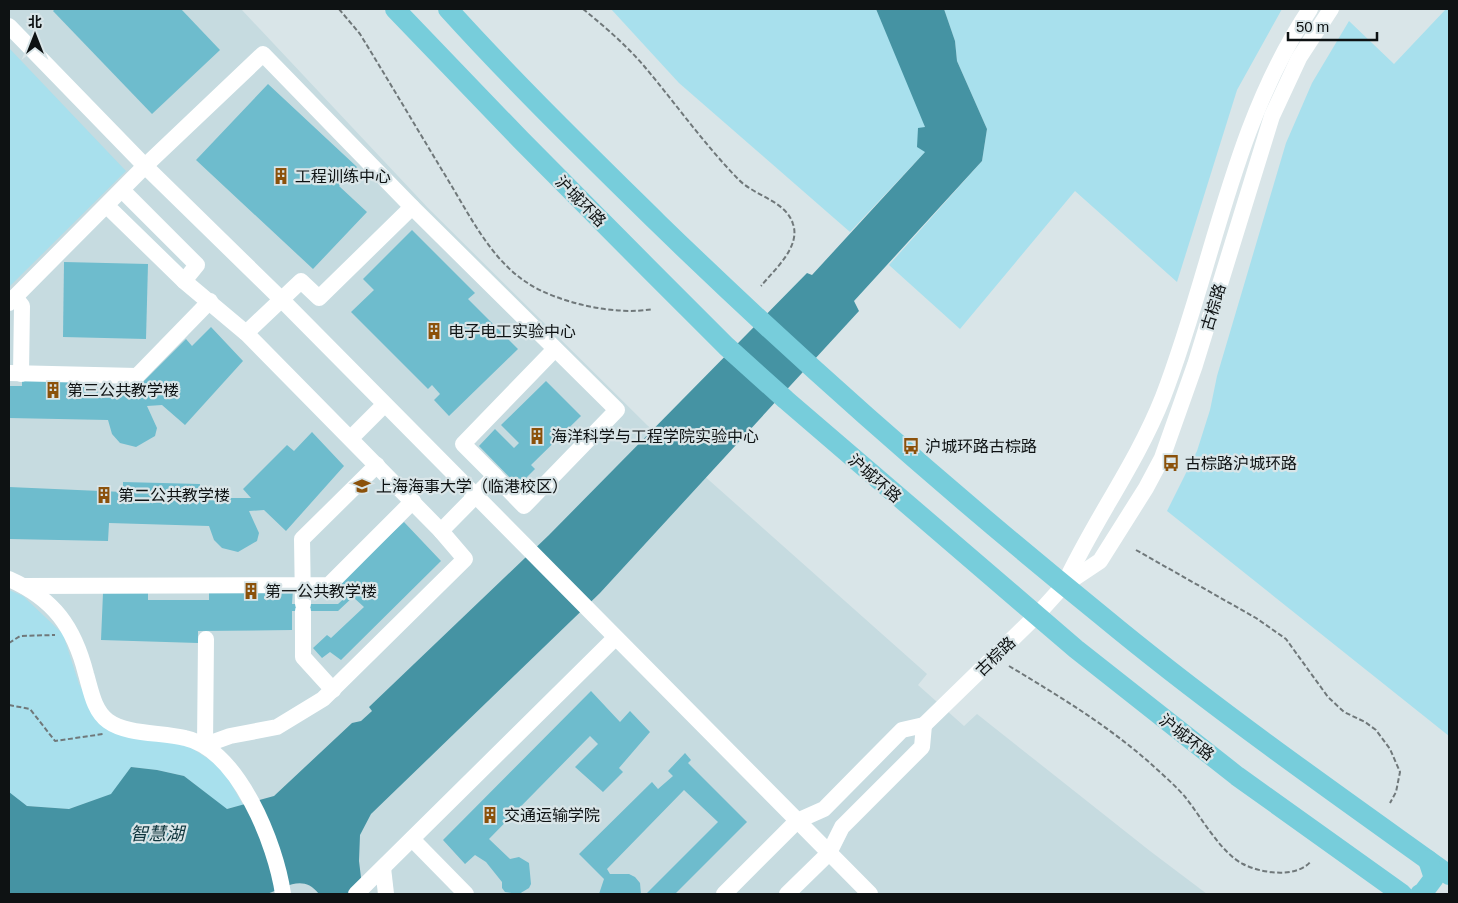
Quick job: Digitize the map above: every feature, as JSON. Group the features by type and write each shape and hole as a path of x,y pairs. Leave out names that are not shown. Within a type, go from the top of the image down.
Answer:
{"main road":[{"name":"沪城环路","path":"396,9 521,140 726,346 786,400 1036,616 1237,776 1402,894"},
{"path":"448,9 587,153 752,314 915,461 1102,617 1246,728 1449,875"},
{"path":"1420,894 1422,894 1434,878 1428,860"}],"street":[{"name":"古棕路","path":"1064,585 1082,546 1127,474 1151,424 1192,314 1259,101 1294,32 1310,9"},
{"name":"古棕路","path":"924,725 1036,616 1064,585 1100,560 1115,540 1162,458 1195,365 1272,116 1299,58 1332,9"},
{"path":"9,26 145,166 280,298 870,894"},
{"path":"210,301 137,376 15,374 22,306 12,300 145,166 263,54 412,207 617,410 524,506 463,444 555,349"},
{"path":"122,190 197,265 184,280"},
{"path":"107,206 184,280 246,333 413,501 442,531 465,559 323,699 277,727 230,736 205,745"},
{"path":"246,333 280,298 301,281 319,298 412,207"},
{"path":"351,438 384,405"},
{"path":"333,690 303,657 302,539 377,466"},
{"path":"442,531 495,476"},
{"path":"24,586 329,585 413,501"},
{"path":"9,579 24,586 62,616 72,634 83,662 94,704 108,721 133,731 187,738 205,745 229,767 249,795 266,835 283,893"},
{"path":"361,889 615,638"},
{"path":"205,745 206,639"},
{"path":"724,894 797,821 824,809 902,730 924,725 922,747 842,827 829,853 787,894"},
{"path":"412,839 466,894"},
{"path":"383,868 386,894"}],"path":[{"path":"339,9 360,34 477,228 500,258 525,282 554,297 582,305 640,312 653,309"},
{"path":"583,9 643,65 715,156 746,187 780,206 790,217 794,226 795,236 789,252 761,286"},
{"path":"1136,550 1256,618 1286,639 1328,697 1344,712 1365,722 1376,730 1390,749 1400,772 1396,792 1390,803"},
{"path":"9,643 20,636 72,634"},
{"path":"1009,666 1074,705 1110,730 1151,763 1184,796 1229,853 1241,863 1273,872 1296,870 1311,861"},
{"path":"9,705 30,709 55,740 117,733 124,728"}],"shaded area":[{"name":"上海海事大学（临港校区）","path":"9,9 241,9 428,208 647,425 927,674 918,685 964,726 977,714 1207,894 9,894"},
{"path":"611,9 876,9 917,103 925,127 925,152 850,232 679,83"},
{"path":"944,9 1282,9 1237,90 1177,282 1075,191 960,329 889,265 982,161 987,129 957,61 955,41"},
{"path":"1446,9 1449,9 1449,736 1167,511 1197,451 1210,410 1217,376 1286,143 1312,83 1349,21 1394,64"},
{"path":"9,48 126,171 9,287"},
{"path":"9,590 23,596 63,634 79,684 97,715 187,745 222,768 243,805 226,809 184,776 131,767 112,794 69,809 27,806 9,793"}],"water":[{"name":"智慧湖","path":"876,9 944,9 955,41 957,61 987,129 982,161 854,301 859,311 600,593 371,814 360,835 359,861 363,894 319,894 313,888 301,883 267,894 9,894 9,792 27,806 69,809 111,794 131,767 184,776 227,809 274,796 352,723 361,721 372,711 369,707 549,535 807,273 812,275 925,152 917,147 918,128 925,127"}],"building":[{"path":"55,9 181,9 220,50 152,114 53,11"},
{"name":"工程训练中心","path":"268,84 357,167 339,186 367,212 313,269 196,160"},
{"name":"电子电工实验中心","path":"412,230 475,293 468,299 518,349 449,416 434,400 440,394 432,385 428,389 351,312 374,290 363,279"},
{"path":"64,262 148,264 146,339 63,337"},
{"name":"第三公共教学楼","path":"211,327 243,361 185,425 162,405 147,406 157,428 155,436 136,447 120,443 112,434 108,420 9,418 9,386 22,386 22,377 98,379 98,393 149,393 141,384 186,339 192,346"},
{"name":"海洋科学与工程学院实验中心","path":"546,381 581,416 531,465 535,469 518,486 479,446 495,429 514,448 519,443 501,425"},
{"name":"第二公共教学楼","path":"312,432 344,466 286,531 264,510 249,511 259,533 257,541 238,552 222,548 214,540 209,526 109,523 108,541 10,539 9,487 123,492 123,482 200,484 199,498 251,498 243,489 287,445 294,451"},
{"name":"第一公共教学楼","path":"404,522 441,561 341,660 330,652 322,658 313,648 327,635 331,638 364,607 353,597 338,611 292,611 292,630 198,631 198,643 101,640 103,593 148,593 148,600 209,600 209,589 293,589 292,604 338,604 349,594 338,583"},
{"name":"交通运输学院","path":"591,691 620,722 630,711 650,732 619,768 623,772 603,792 575,767 598,744 590,736 489,839 510,859 519,857 529,863 531,884 529,888 519,894 505,892 502,888 502,882 486,862 475,855 465,864 443,840"},
{"path":"685,753 691,760 688,763 747,822 675,894 646,894 718,822 684,790 607,869 610,874 629,874 635,877 640,883 641,894 599,894 604,879 579,854 652,782 658,789 673,776 668,771"}],"place":[{"name":"工程训练中心","path":"281,176"},
{"name":"电子电工实验中心","path":"434,331"},
{"name":"第三公共教学楼","path":"53,390"},
{"name":"海洋科学与工程学院实验中心","path":"537,436"},
{"name":"沪城环路古棕路","path":"911,446"},
{"name":"古棕路沪城环路","path":"1171,463"},
{"name":"上海海事大学（临港校区）","path":"362,486"},
{"name":"第二公共教学楼","path":"104,495"},
{"name":"第一公共教学楼","path":"251,591"},
{"name":"交通运输学院","path":"490,815"}]}
